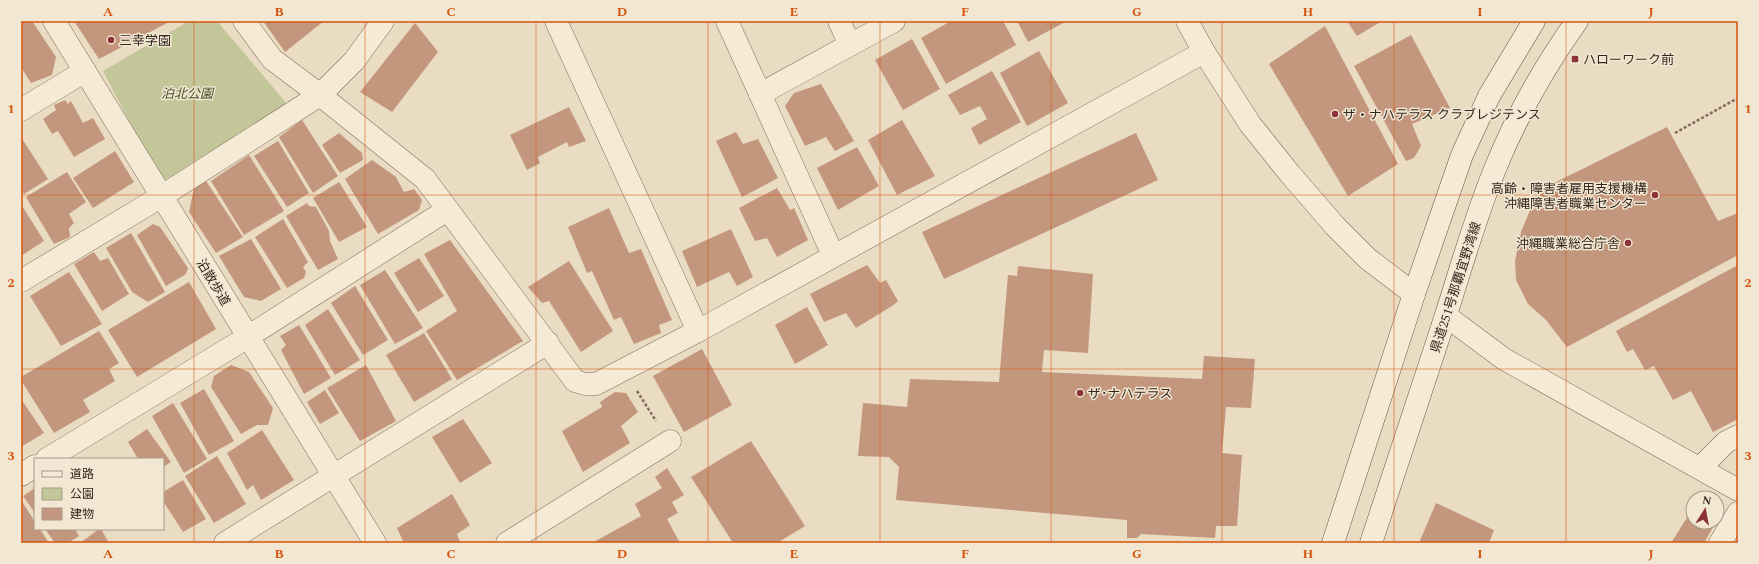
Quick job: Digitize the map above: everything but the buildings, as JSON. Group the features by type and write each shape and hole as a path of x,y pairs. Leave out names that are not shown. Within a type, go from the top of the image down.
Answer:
{"street":[{"name":"泊散歩道","path":"54,21 375,543"},
{"path":"244,21 272,59 320,95 424,179 575,381 585,384 596,384 698,331 833,255 1204,52"},
{"path":"21,281 162,196 320,95 354,61 383,21"},
{"path":"556,21 698,331"},
{"path":"728,21 833,255"},
{"path":"839,21 850,45"},
{"path":"760,94 894,21"},
{"path":"1187,21 1204,52 1250,124 1295,180 1335,226 1368,259 1414,294"},
{"path":"1333,543 1414,294 1462,155 1489,96 1534,21"},
{"name":"県道251号那覇宜野湾線","path":"1371,543 1446,316 1464,255 1495,168 1524,107 1553,54 1577,21"},
{"path":"21,110 85,71"},
{"path":"49,458 248,337 447,210"},
{"path":"1446,316 1504,359 1738,490"},
{"path":"225,543 548,343"},
{"path":"1700,468 1726,442 1738,436"},
{"path":"507,543 670,441"},
{"path":"21,475 34,467"},
{"path":"1720,543 1738,513"}],"path":[{"path":"1675,132 1738,98"}],"green space":[{"name":"泊北公園","path":"189,21 217,21 287,104 161,182 103,71"}],"place":[{"name":"三幸学園","path":"111,40"},
{"name":"ハローワーク前","path":"1575,59"},
{"name":"ザ・ナハテラス クラブレジテンス","path":"1335,114"},
{"name":"高齢・障害者雇用支援機構 沖縄障害者職業センター","path":"1655,195"},
{"name":"沖縄職業総合庁舎","path":"1628,243"},
{"name":"ザ･ナハテラス","path":"1080,393"}]}
